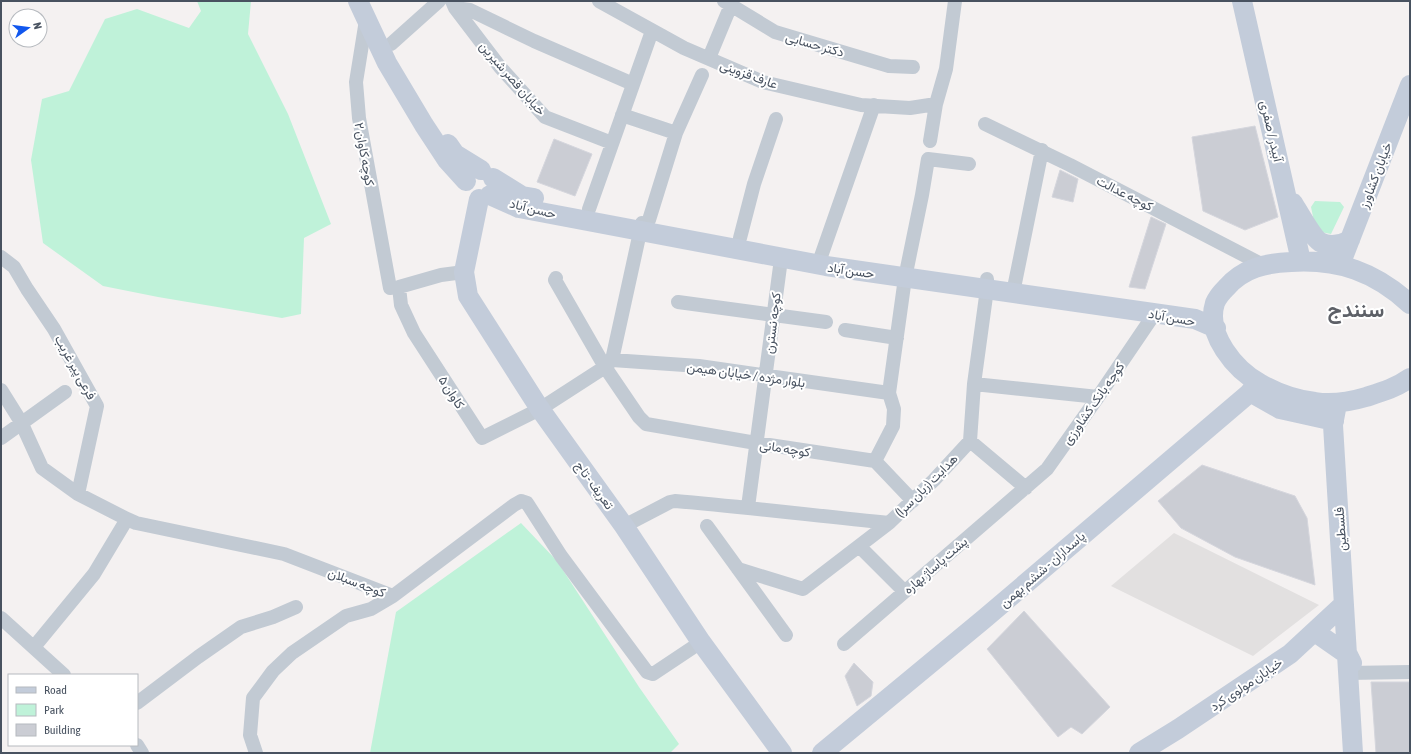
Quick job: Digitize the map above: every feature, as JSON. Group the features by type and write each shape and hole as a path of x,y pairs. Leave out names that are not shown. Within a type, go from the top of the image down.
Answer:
{"street":[{"name":"حسن آباد","path":"358,1 367,10 391,44 415,88 455,154 482,184 522,196 590,209 781,258 820,259"},
{"path":"391,44 439,1"},
{"name":"عارف قزوینی","path":"599,1 684,48 763,82 861,105 910,108 936,104"},
{"path":"930,142 936,104 946,69 955,1"},
{"name":"آبیدر / صفری","path":"1242,1 1301,261"},
{"path":"709,58 727,3"},
{"name":"دکتر حسابی","path":"727,3 775,32 889,66 913,67"},
{"path":"453,4 470,10 541,44 633,84"},
{"name":"خیابان قصر شیرین","path":"453,4 500,67 545,117 612,144"},
{"name":"حسن آباد","path":"367,10 387,63 447,160 520,208 644,223 740,238 820,259 987,284 1215,322"},
{"name":"کوچه کاوان ۲","path":"367,10 356,82 359,118 395,287"},
{"path":"590,209 652,31"},
{"path":"540,408 609,363 644,223 676,133 702,75"},
{"name":"خیابان کشاورز","path":"1340,265 1410,85"},
{"path":"820,259 874,105"},
{"path":"622,115 676,133"},
{"path":"740,238 754,184 776,119"},
{"name":"کوچه عدالت","path":"985,124 1070,164 1263,265"},
{"path":"1015,283 1042,150"},
{"path":"913,501 875,461 893,426 894,409 889,393 907,272 928,159 969,164"},
{"name":"تعریف - تاج","path":"482,184 464,272 468,296 540,408 624,526 701,642 782,753"},
{"path":"1285,192 1319,242 1328,244 1343,244 1350,240"},
{"name":"فرعی پیر غریب","path":"1,257 14,267 54,329 97,406 78,494"},
{"name":"کوچه نسترن","path":"748,507 781,258"},
{"path":"1410,304 1397,292 1381,281 1363,273 1340,265 1301,261 1263,265 1233,280 1216,302 1215,322 1219,342 1228,356 1242,370 1255,388 1315,402 1335,413 1360,399 1394,389 1410,378"},
{"path":"395,287 441,275 464,272"},
{"path":"556,278 609,363"},
{"name":"حسن آباد","path":"987,284 1015,283 1215,322"},
{"path":"987,284 974,384 970,441 1026,488"},
{"name":"کاوان ۵","path":"395,287 401,305 414,333 482,438 540,408"},
{"path":"678,302 826,322"},
{"name":"کوچه بانک کشاورزی","path":"1026,488 1047,469 1098,398 1155,313"},
{"path":"845,330 897,338"},
{"name":"بلوار مژده / خیابان هیمن","path":"609,363 698,366 889,393"},
{"name":"کوچه مانی","path":"609,363 642,420 646,424 756,443 875,461"},
{"path":"974,384 1098,398"},
{"name":"پاسداران - ششم بهمن","path":"822,753 984,619 1255,388"},
{"name":"کوچه سبلان","path":"1,390 21,422 42,468 78,494 136,524 284,554 393,596 521,501 527,503 561,556 647,672 653,674 701,642"},
{"path":"1,438 21,422 65,392"},
{"name":"فلسطین","path":"1335,413 1344,604 1351,667 1365,753"},
{"name":"هدایت (زبان سرا)","path":"624,526 670,502 675,501 748,507 889,523 934,480 970,441"},
{"name":"پشت پاساژ بهاره","path":"844,644 1026,488"},
{"path":"34,647 94,574 127,519"},
{"path":"738,569 803,589 889,523"},
{"path":"707,526 786,635"},
{"path":"859,546 904,591"},
{"path":"256,753 250,735 253,698 273,671 292,652 346,616 371,609 393,596"},
{"name":"خیابان مولوی کرد","path":"1138,753 1184,725 1285,657 1315,632 1344,604"},
{"path":"138,702 241,627 273,617 296,607"},
{"path":"1,618 63,674"},
{"path":"1315,632 1351,667 1410,672"},
{"name":"فلسطین","path":"1351,667 1353,753"}],"shaded area":[{"path":"1174,533 1319,605 1253,656 1111,586"}],"green space":[{"path":"197,1 251,1 248,34 288,114 331,224 304,238 301,314 282,318 103,286 43,243 31,160 42,99 69,91 105,19 137,9 189,28 201,11"},
{"path":"1315,201 1340,202 1344,207 1331,234 1316,231 1311,207"},
{"path":"521,523 557,561 639,687 679,744 670,753 370,753 396,612"}],"building":[{"path":"1255,126 1278,217 1245,230 1203,211 1192,137"},
{"path":"554,139 592,154 575,196 537,182"},
{"path":"1060,170 1078,179 1073,202 1052,197"},
{"path":"1151,217 1166,224 1145,289 1129,287"},
{"path":"1202,465 1295,496 1307,518 1315,585 1235,557 1181,528 1158,501"},
{"path":"1024,611 1110,707 1082,734 1071,727 1058,737 987,649"},
{"path":"854,663 873,682 871,696 857,706 845,676"},
{"path":"1371,682 1410,682 1410,753 1376,753"}],"district":[{"name":"سنندج","path":"1356,310"}]}
